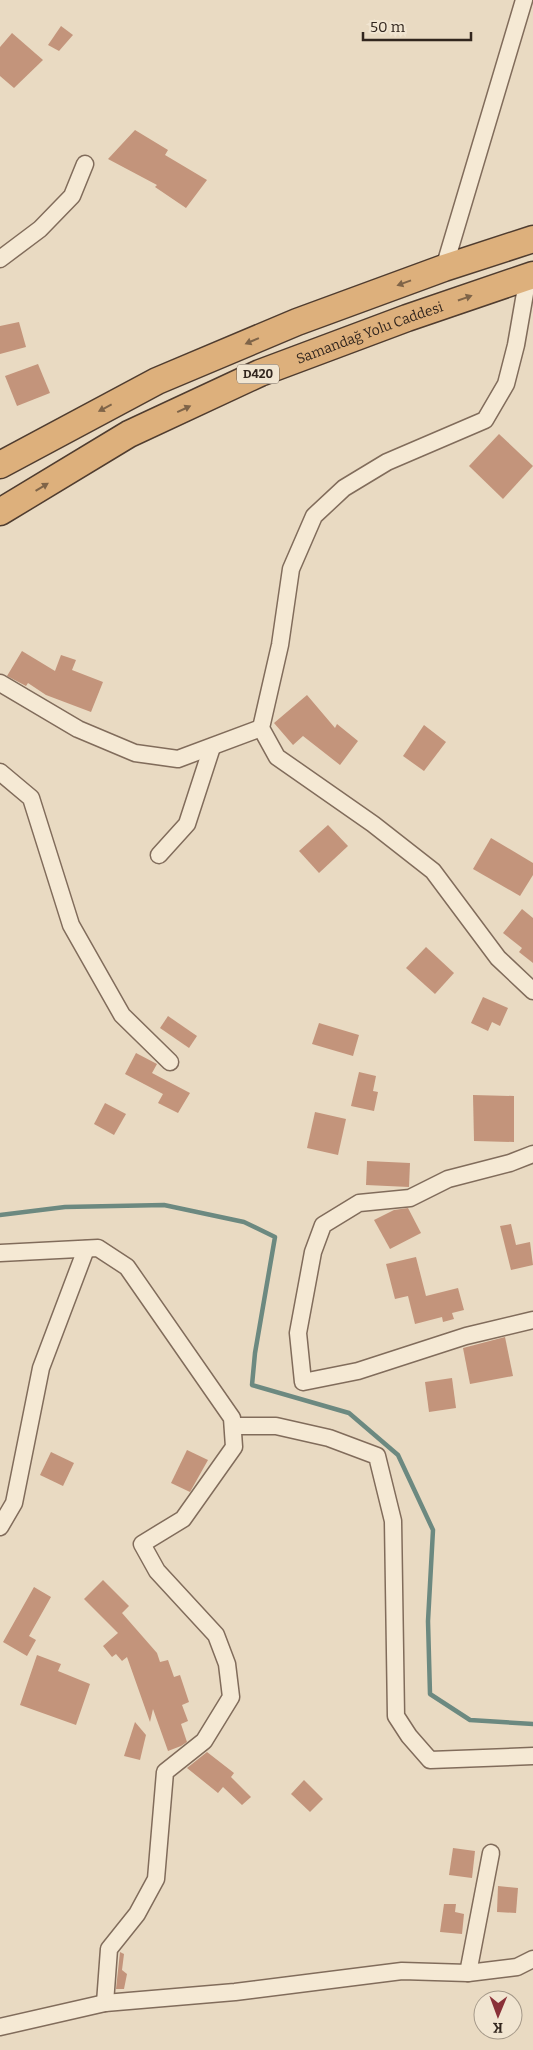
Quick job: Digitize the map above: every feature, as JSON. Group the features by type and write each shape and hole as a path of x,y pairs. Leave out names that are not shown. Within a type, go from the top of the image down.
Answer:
{"highway":[{"name":"D420","path":"0,465 157,381 297,322 444,268 533,239"},
{"name":"Samandağ Yolu Caddesi","path":"0,512 130,434 260,373 407,318 531,275"}],"street":[{"path":"444,268 524,0"},
{"path":"0,259 40,229 72,196 85,164"},
{"path":"531,275 506,384 485,420 387,462 344,488 314,516 290,569 280,645 261,728 276,757 373,824 433,871 498,958 533,991"},
{"path":"0,683 78,730 135,753 178,759 261,728"},
{"path":"160,855 187,824 212,747"},
{"path":"0,772 32,798 71,925 122,1015 170,1062"},
{"path":"533,1154 510,1163 448,1179 410,1198 359,1203 323,1225 313,1252 298,1332 303,1382 358,1371 466,1336 533,1320"},
{"path":"0,1252 98,1248 127,1267 232,1418 234,1447 183,1519 142,1544 158,1571 216,1635 227,1664 231,1697 204,1741 165,1772 156,1879 138,1914 109,1948 105,2003"},
{"path":"0,1527 14,1503 41,1368 86,1249"},
{"path":"232,1426 276,1426 329,1438 377,1456 392,1521 396,1716 409,1736 430,1760 533,1756"},
{"path":"468,1973 491,1853"},
{"path":"0,2027 105,2003 235,1992 402,1971 468,1973 517,1967 533,1959"}],"building":[{"path":"61,26 73,35 59,51 48,45"},
{"path":"12,33 43,60 14,88 0,76 0,47"},
{"path":"135,130 168,150 165,155 207,180 186,208 155,187 157,185 108,159"},
{"path":"19,322 26,347 0,354 0,326"},
{"path":"38,364 50,393 17,406 5,376"},
{"path":"499,434 533,466 503,499 469,466"},
{"path":"22,651 55,671 61,655 76,660 72,670 103,682 91,712 46,695 28,683 26,686 7,676"},
{"path":"307,695 335,728 337,724 358,741 340,765 303,736 293,745 274,723"},
{"path":"424,725 446,742 424,771 403,756"},
{"path":"328,825 348,846 319,873 299,851"},
{"path":"491,838 533,863 533,875 520,896 473,869"},
{"path":"522,909 533,918 533,963 519,952 522,948 503,933"},
{"path":"426,947 454,973 435,994 406,968"},
{"path":"483,997 508,1008 500,1026 492,1022 488,1031 471,1023"},
{"path":"168,1016 197,1036 189,1048 160,1028"},
{"path":"319,1023 359,1035 353,1056 312,1044"},
{"path":"136,1053 157,1064 152,1073 190,1093 178,1113 158,1103 163,1094 125,1074"},
{"path":"359,1072 376,1076 373,1091 378,1092 374,1111 351,1106"},
{"path":"473,1095 514,1096 514,1142 474,1141"},
{"path":"105,1103 126,1114 114,1135 94,1124"},
{"path":"315,1112 346,1119 338,1155 307,1148"},
{"path":"367,1161 410,1163 409,1187 366,1185"},
{"path":"408,1208 421,1233 390,1249 374,1220 394,1210"},
{"path":"511,1224 516,1245 530,1242 533,1265 511,1270 500,1226"},
{"path":"416,1257 426,1296 458,1288 464,1310 452,1313 454,1319 443,1322 442,1317 415,1324 408,1296 395,1299 386,1264"},
{"path":"505,1337 513,1376 470,1384 463,1348"},
{"path":"452,1378 456,1408 429,1412 425,1382"},
{"path":"187,1450 208,1460 190,1492 171,1483"},
{"path":"51,1452 74,1463 63,1486 40,1475"},
{"path":"103,1580 129,1606 122,1613 157,1653 160,1662 168,1660 174,1677 180,1675 189,1702 182,1705 188,1721 181,1724 187,1742 181,1746 168,1751 153,1709 150,1722 127,1657 122,1661 116,1654 112,1657 103,1646 118,1633 84,1599"},
{"path":"34,1587 51,1597 29,1636 36,1640 27,1656 3,1642"},
{"path":"37,1655 61,1664 58,1671 90,1684 76,1725 20,1705"},
{"path":"135,1722 146,1735 140,1760 124,1756"},
{"path":"207,1752 234,1773 231,1777 251,1797 242,1805 223,1787 218,1793 187,1768"},
{"path":"304,1780 323,1799 310,1812 291,1794"},
{"path":"453,1848 475,1851 472,1878 449,1875"},
{"path":"498,1886 518,1888 516,1913 497,1912"},
{"path":"444,1904 456,1904 455,1912 464,1914 462,1934 440,1932"},
{"path":"120,1952 124,1954 122,1970 127,1974 124,1989 116,1989"}],"waterway":[{"path":"0,1215 65,1207 164,1205 244,1222 275,1237 255,1353 252,1385 349,1413 398,1455 433,1530 428,1621 430,1694 470,1720 533,1724"}]}
